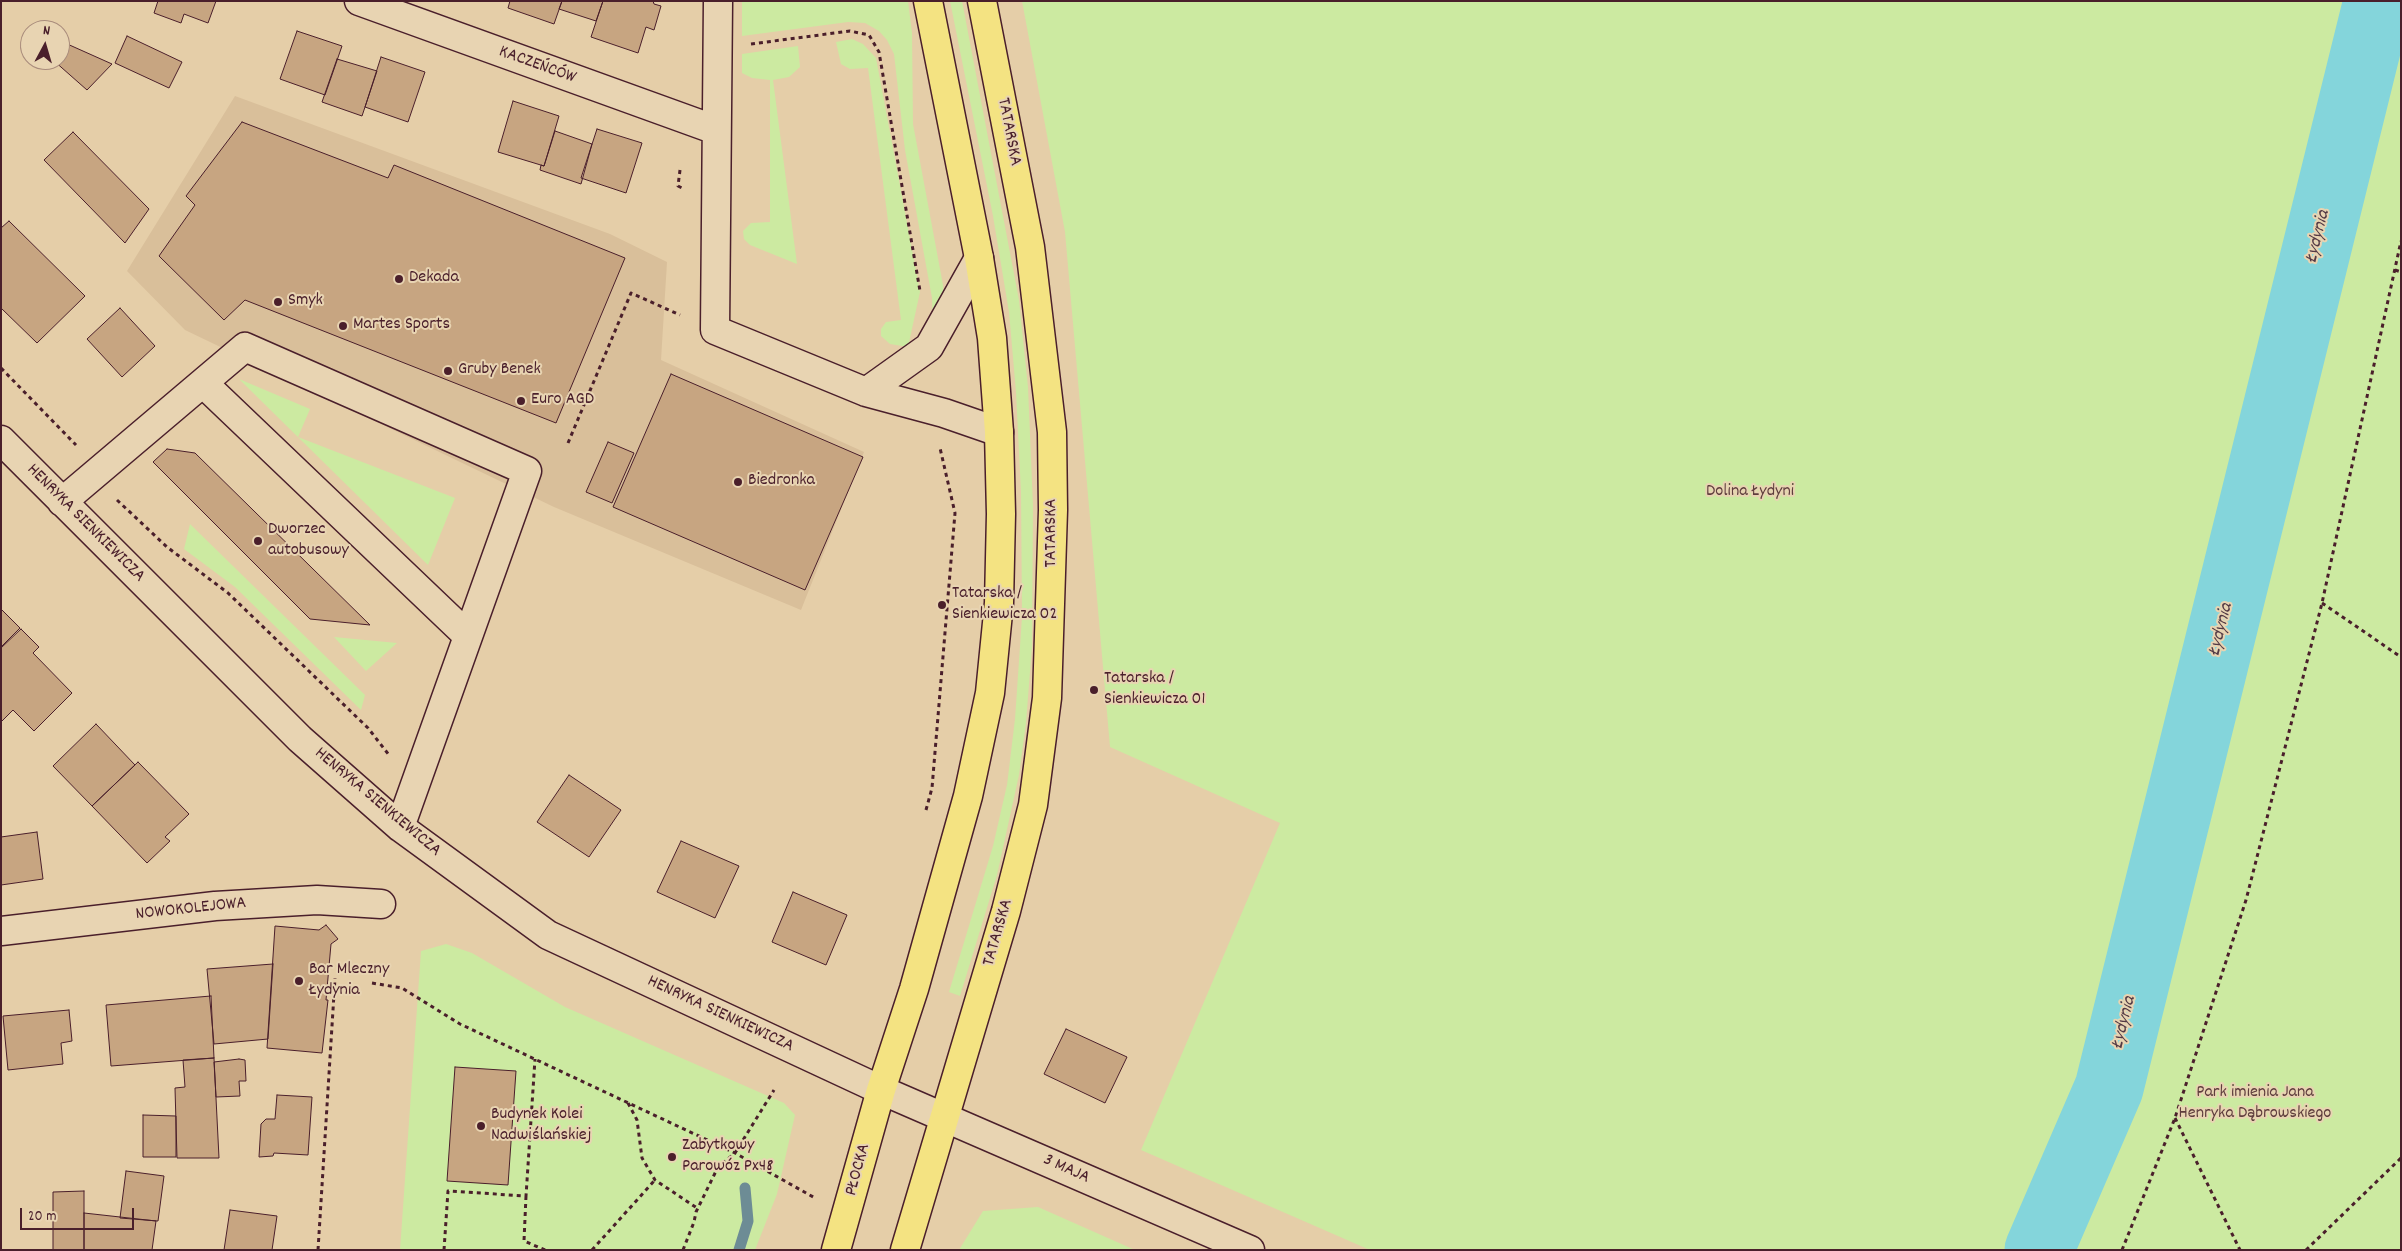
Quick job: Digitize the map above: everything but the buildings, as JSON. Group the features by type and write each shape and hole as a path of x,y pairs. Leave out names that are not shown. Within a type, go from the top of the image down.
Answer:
{"main road":[{"path":"881,1090 914,989 968,796 990,694 999,603 1001,514 999,432 992,338 979,258 928,1"},
{"name":"TATARSKA","path":"945,1118 1006,911 1032,805 1047,698 1052,607 1052,432 1042,333 1030,247 982,1"},
{"name":"PŁOCKA","path":"836,1250 881,1090"},
{"path":"905,1250 945,1118"}],"street":[{"name":"KACZEŃCÓW","path":"359,1 716,130"},
{"path":"718,1 715,330 866,392 944,413 999,432"},
{"path":"866,392 929,347 979,258"},
{"path":"62,502 245,348 527,471 400,827"},
{"path":"203,383 468,636"},
{"name":"HENRYKA SIENKIEWICZA","path":"1,440 300,738 400,827 548,935 881,1090"},
{"name":"NOWOKOLEJOWA","path":"1,931 215,906 317,900 381,904"},
{"name":"3 MAJA","path":"881,1090 1250,1250"}],"path":[{"path":"718,49 850,31 869,35 879,52 929,347"},
{"path":"2122,1250 2175,1118 2246,900 2322,604 2401,241"},
{"path":"2394,270 2401,272"},
{"path":"568,443 631,293 653,303"},
{"path":"1,368 80,449 115,499 167,547 228,593 368,728 415,786"},
{"path":"924,816 932,788 955,513 940,448 944,413"},
{"path":"2322,604 2401,657"},
{"path":"318,1250 335,978"},
{"path":"372,983 402,988 460,1024 734,1153 817,1199"},
{"path":"535,1059 524,1241 545,1250"},
{"path":"683,1250 697,1208 718,1167 734,1153 774,1090"},
{"path":"627,1103 637,1120 642,1158 655,1180 697,1208"},
{"path":"2175,1118 2240,1250"},
{"path":"2306,1250 2401,1158"},
{"path":"592,1250 655,1180"},
{"path":"444,1250 448,1191 526,1196"}],"shaded area":[{"path":"235,96 610,234 667,262 661,360 864,452 801,610 554,507 185,330 127,271"}],"green space":[{"path":"742,1 908,1 912,33 913,124 943,285 944,301 933,329 932,298 905,150 894,54 887,40 879,31 865,23 848,22 742,36"},
{"path":"950,1 962,1 1019,300 1028,387 1033,506 1032,646 1026,723 1019,775 997,875 960,996 949,992 993,846 1007,785 1015,719 1022,617 1021,492 1016,392 1009,312 993,216"},
{"name":"Dolina Łydyni","path":"1022,1 2401,1 2401,1250 1370,1250 1141,1150 1280,823 1110,747 1065,232"},
{"path":"852,39 863,44 876,58 920,292 908,347 890,344 881,336 881,329 886,322 901,320 868,68 850,69 841,64 836,42"},
{"path":"798,46 800,67 789,77 773,80 797,264 750,245 744,239 743,231 751,223 770,222 770,80 752,78 742,73 742,54"},
{"path":"239,379 310,409 298,437 455,498 428,565"},
{"path":"190,524 365,695 361,710 235,587 184,549"},
{"path":"334,637 397,643 366,671"},
{"path":"446,944 472,953 565,1007 784,1103 795,1115 777,1194 755,1250 400,1250 421,951"},
{"path":"1038,1207 1135,1250 959,1250 983,1211"}],"waterway":[{"name":"Łydynia","path":"2039,1250 2109,1088 2378,1"},
{"path":"739,1250 748,1221 745,1188"}],"place":[{"name":"Dekada","path":"399,279"},
{"name":"Smyk","path":"278,302"},
{"name":"Martes Sports","path":"343,326"},
{"name":"Gruby Benek","path":"448,371"},
{"name":"Euro AGD","path":"521,401"},
{"name":"Biedronka","path":"738,482"},
{"name":"Dworzec autobusowy","path":"258,541"},
{"name":"Tatarska / Sienkiewicza 02","path":"942,605"},
{"name":"Tatarska / Sienkiewicza 01","path":"1094,690"},
{"name":"Bar Mleczny Łydynia","path":"299,981"},
{"name":"Budynek Kolei Nadwiślańskiej","path":"481,1126"},
{"name":"Zabytkowy Parowóz Px48","path":"672,1157"}],"park label":[{"name":"Park imienia Jana Henryka Dąbrowskiego","path":"2255,1104"}]}
